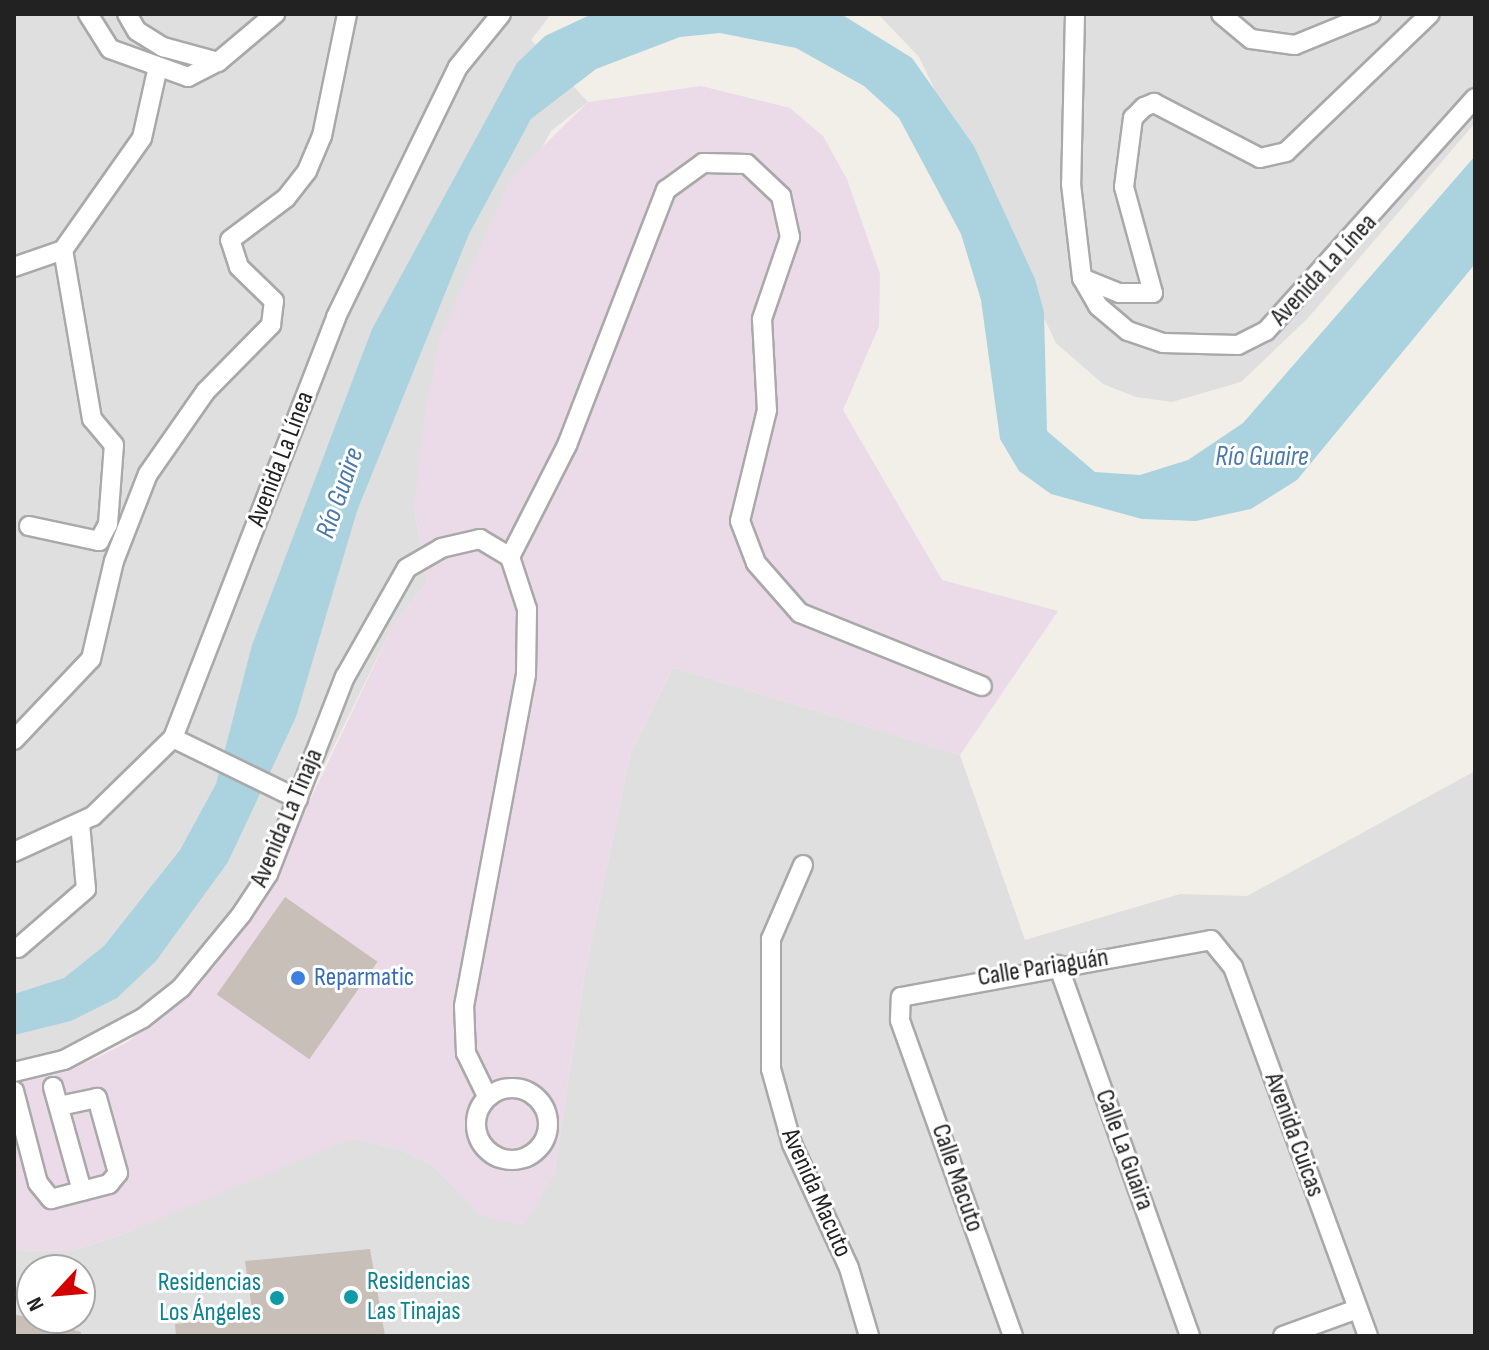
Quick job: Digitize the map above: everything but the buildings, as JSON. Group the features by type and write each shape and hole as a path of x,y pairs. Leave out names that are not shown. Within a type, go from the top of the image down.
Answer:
{"street":[{"path":"88,14 110,49 157,71 188,77 218,62 275,14"},
{"path":"127,14 137,31 163,47 218,62"},
{"path":"14,740 91,659 114,561 148,474 206,391 271,325 274,301 239,267 230,240 286,198 307,171 322,136 347,14"},
{"name":"Avenida La Línea","path":"14,852 80,823 173,738 336,317 458,67 501,14"},
{"name":"Avenida La Línea","path":"1075,14 1071,184 1082,278 1098,306 1128,331 1204,349 1238,345 1277,319 1475,98"},
{"path":"1221,14 1251,39 1295,45 1371,14"},
{"path":"1082,278 1119,293 1153,293 1124,187 1133,118 1144,107 1154,103 1260,158 1286,152 1430,14"},
{"path":"14,267 63,250 142,138 157,71"},
{"path":"487,1096 507,1086 530,1091 547,1119 538,1151 517,1161 494,1156 477,1128 487,1096 466,1053 464,1006 526,674 527,609 510,557 567,445 666,190 703,163 747,164 781,196 790,237 762,319 767,410 740,521 756,563 800,613 982,686"},
{"path":"29,526 99,541 108,524 114,445 92,419 63,250"},
{"name":"Avenida La Tinaja","path":"14,1072 107,1041 181,988 268,874 345,677 407,568 441,548 480,539 510,557"},
{"path":"173,738 298,799"},
{"path":"18,948 86,889 80,823"},
{"name":"Avenida Macuto","path":"803,865 771,939 771,1069 792,1144 849,1268 869,1336"},
{"name":"Calle Pariaguán","path":"900,1020 901,997 910,991 1211,940"},
{"name":"Avenida Cuicas","path":"1211,940 1233,967 1368,1336"},
{"name":"Calle La Guaira","path":"1058,965 1190,1336"},
{"name":"Calle Macuto","path":"900,1020 1013,1336"},
{"path":"53,1087 82,1191"},
{"path":"14,1091 44,1194 82,1191 118,1173 100,1102 59,1106"},
{"path":"1283,1336 1357,1309"}],"shaded area":[{"path":"14,14 551,14 531,40 588,102 551,131 440,338 414,507 427,582 393,626 255,906 222,957 168,1015 78,1067 14,1084"},
{"path":"878,14 1475,14 1475,123 1308,318 1241,382 1172,402 1136,397 1103,384 1056,343 919,57"},
{"path":"701,86 790,108 823,136 847,179 880,274 879,326 843,410 942,580 1058,611 960,755 673,667 630,755 584,977 554,1175 524,1225 482,1216 431,1164 400,1149 353,1138 121,1235 71,1251 14,1250 14,1084 78,1067 126,1043 193,993 222,957 291,840 393,626 427,582 414,507 426,407 440,338 511,178 588,102"},
{"path":"673,667 960,755 1025,940 1180,894 1247,896 1475,771 1475,1336 14,1336 14,1250 71,1251 121,1235 320,1147 353,1138 400,1149 431,1164 482,1216 554,1175 584,977 630,755"}],"water":[{"name":"Río Guaire","path":"592,14 841,14 912,58 974,146 1035,279 1044,312 1047,431 1095,472 1140,475 1188,460 1243,423 1475,156 1475,264 1297,480 1251,509 1196,521 1142,519 1051,494 1019,471 1000,439 981,300 961,234 899,118 864,86 796,48 720,33 680,37 596,69 531,119 469,234 357,511 296,717 228,862 156,961 117,998 71,1021 14,1035 14,994 64,978 104,946 180,850 216,784 252,645 372,329 517,63 545,36"}],"place":[{"name":"Reparmatic","path":"298,978"},
{"name":"Residencias Las Tinajas","path":"351,1297"},
{"name":"Residencias Los Ángeles","path":"277,1298"}]}
